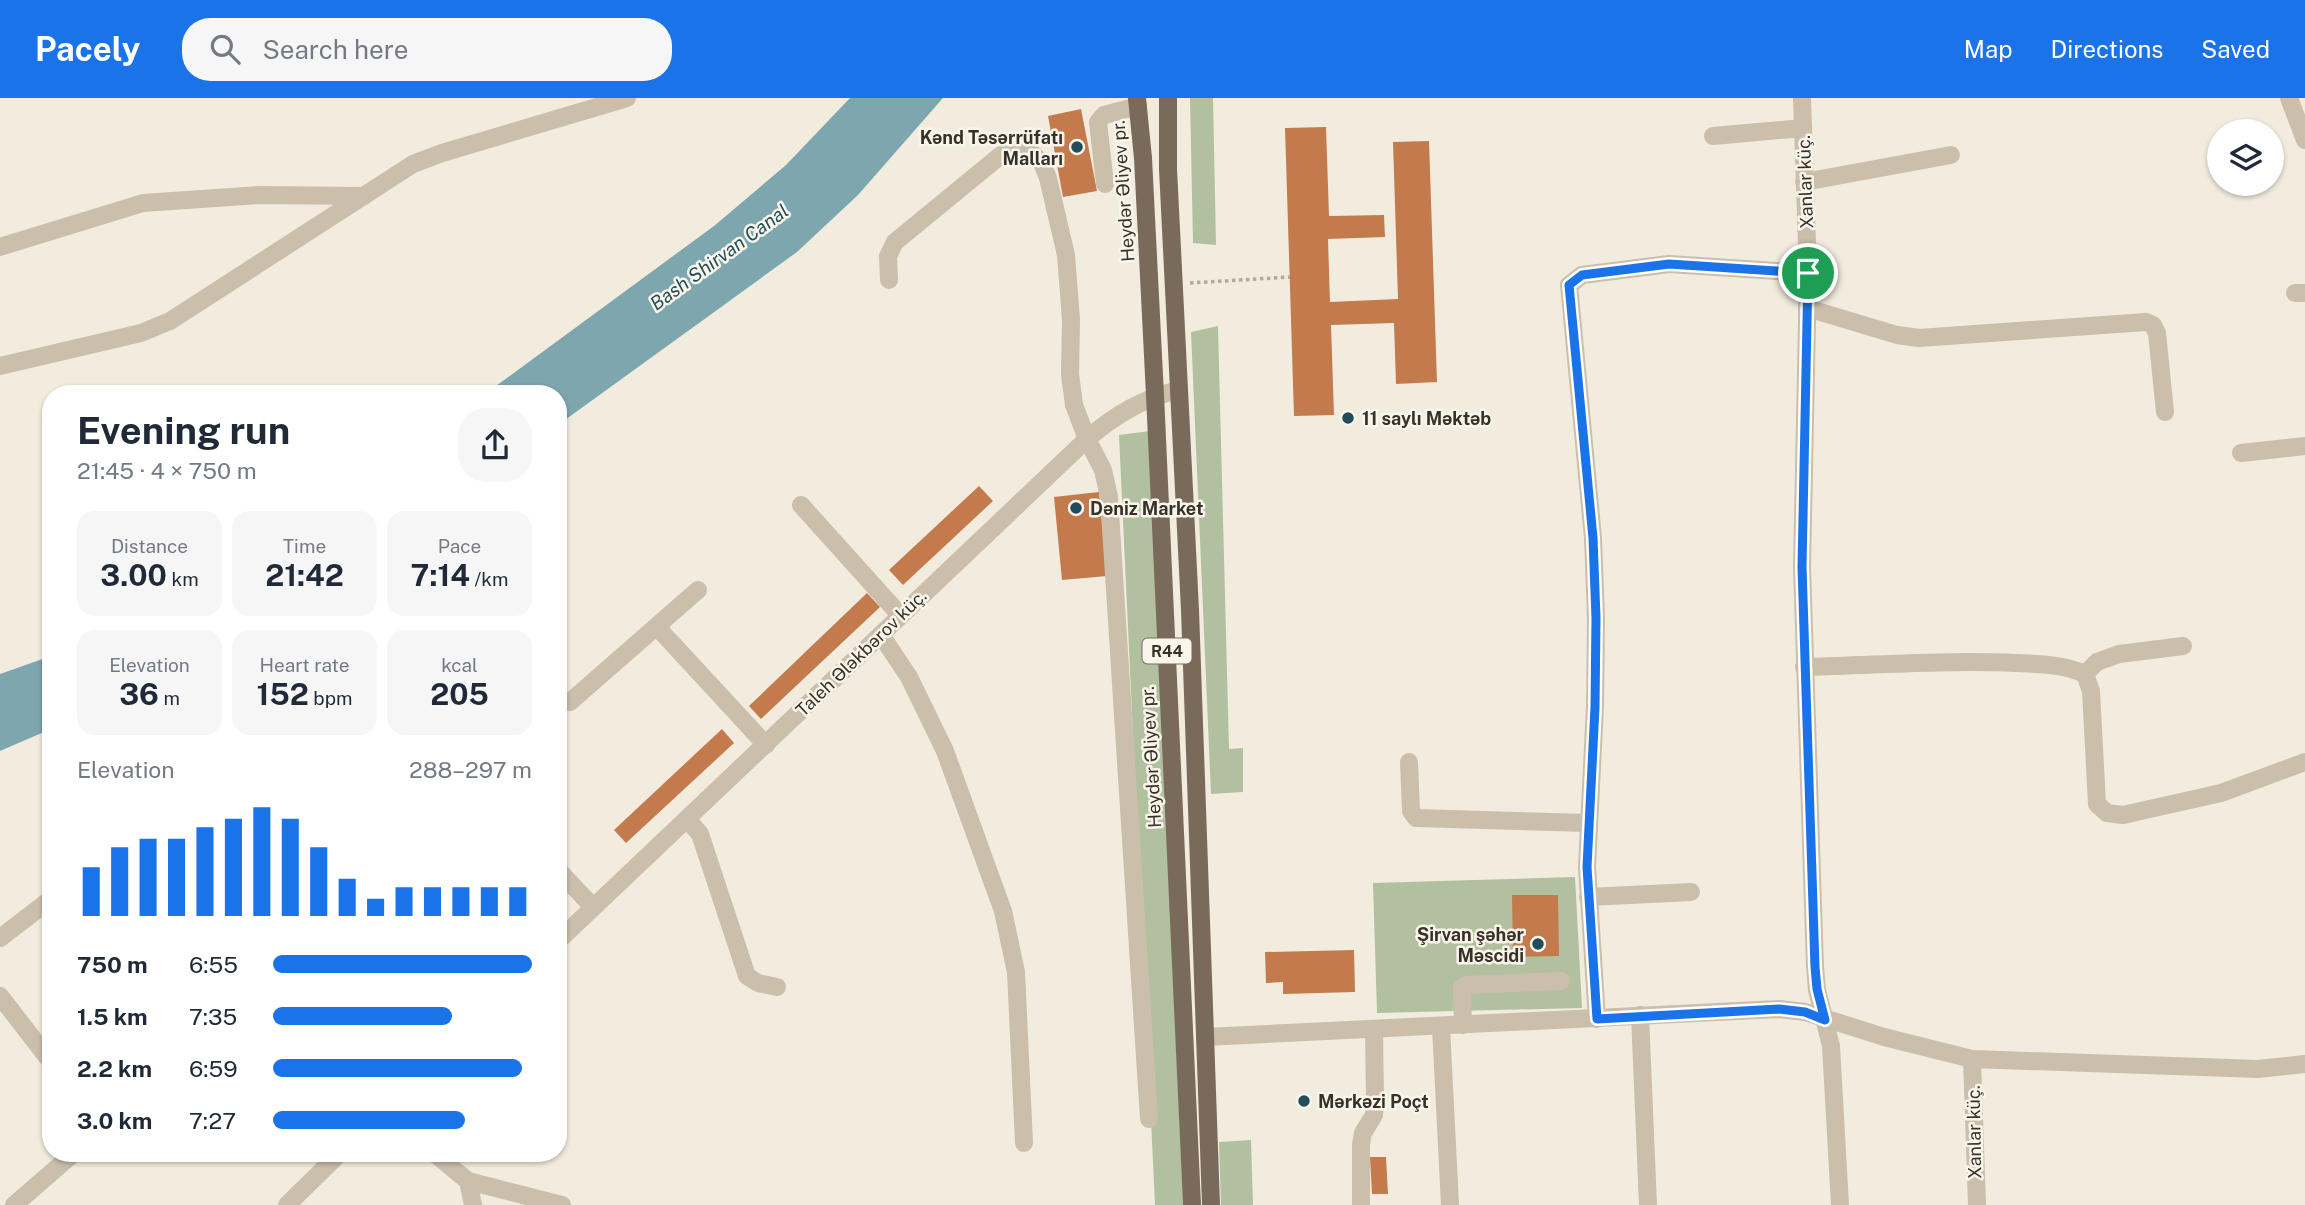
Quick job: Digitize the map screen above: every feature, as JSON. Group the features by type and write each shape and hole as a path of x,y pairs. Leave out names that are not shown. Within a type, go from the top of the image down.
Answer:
{"main road":[{"name":"R44","path":"1168,98 1168,169 1190,610 1211,1205"},
{"name":"Heydər Əliyev pr.","path":"1138,102 1155,395 1192,1205"}],"street":[{"path":"0,366 141,333 170,321 414,164 442,153 627,98"},
{"name":"Xanlar küç.","path":"1802,98 1808,273 1802,567 1804,667 1815,967 1817,989 1831,1046 1840,1205"},
{"path":"2289,98 2305,141"},
{"path":"1105,184 1098,122 1104,115 1138,102"},
{"path":"1713,136 1803,128"},
{"path":"889,280 888,256 895,242 1001,155 1017,150 1032,153 1042,163 1066,255 1071,320 1070,374 1074,405 1103,470 1109,497 1149,1119"},
{"path":"1804,182 1951,155"},
{"path":"0,247 109,211 143,203 259,195 364,196"},
{"path":"1597,1019 1588,897 1588,823 1595,707 1593,538 1569,285 1582,275 1669,264 1808,273"},
{"path":"1807,308 1897,335 1919,338 2146,322 2153,325 2157,333 2165,412"},
{"name":"Taleh Ələkbərov küç.","path":"567,932 1087,439 1129,408 1155,395 1179,390"},
{"path":"2241,453 2305,446"},
{"path":"801,505 900,615"},
{"path":"570,702 698,590"},
{"path":"657,627 766,745"},
{"path":"881,635 909,677 945,751 1006,920 1016,972 1024,1143"},
{"path":"2085,674 2097,662 2119,653 2183,646"},
{"path":"1804,667 1976,661 2046,665 2073,669 2085,674 2091,691 2097,804 2107,813 2123,814 2221,793 2305,762"},
{"path":"1409,762 1411,811 1416,818 1588,823"},
{"path":"687,819 701,835 747,976 758,983 777,987"},
{"path":"567,880 593,907"},
{"path":"1588,897 1691,892"},
{"path":"0,938 42,905"},
{"path":"1463,1025 1462,988 1466,985 1561,981"},
{"path":"0,996 42,1050"},
{"path":"1205,1037 1779,1009 1805,1012 1825,1020 1972,1059 2258,1069 2305,1064"},
{"path":"1640,1015 1648,1205"},
{"path":"1441,1027 1450,1205"},
{"path":"1361,1205 1361,1144 1363,1133 1374,1115 1374,1030"},
{"name":"Xanlar küç.","path":"1972,1059 1977,1205"},
{"path":"14,1205 64,1162"},
{"path":"287,1205 331,1162"},
{"path":"444,1162 468,1181 562,1205"},
{"path":"468,1181 473,1205"}],"path":[{"path":"1174,284 1290,277"}],"green space":[{"path":"1190,98 1213,98 1216,245 1193,243"},
{"path":"1218,326 1229,749 1243,748 1243,792 1211,794 1191,332"},
{"path":"1150,431 1183,1205 1155,1205 1119,435"},
{"path":"1575,877 1582,1008 1377,1013 1373,883"},
{"path":"1251,1140 1253,1205 1221,1205 1219,1142"}],"water":[{"name":"Bash Shirvan Canal","path":"850,98 943,98 858,195 797,252 567,418 567,385 497,385 714,226 786,165"},
{"path":"42,659 42,733 0,751 0,674"}],"building":[{"path":"1081,109 1097,191 1063,197 1048,116"},
{"path":"1326,127 1329,216 1384,215 1385,237 1328,239 1330,302 1398,299 1393,142 1429,141 1437,382 1396,384 1394,323 1331,325 1334,415 1294,416 1285,128"},
{"path":"979,486 993,501 903,585 889,570"},
{"path":"1099,492 1107,576 1062,580 1054,497"},
{"path":"867,593 880,607 761,719 749,706"},
{"path":"722,729 734,743 626,843 614,830"},
{"path":"1512,895 1558,895 1559,956 1513,957"},
{"path":"1354,950 1355,992 1283,994 1283,982 1266,983 1265,952"},
{"path":"1370,1157 1386,1157 1388,1194 1372,1194"}],"place":[{"name":"Kənd Təsərrüfatı Malları","path":"1077,147"},
{"name":"11 saylı Məktəb","path":"1348,418"},
{"name":"Dəniz Market","path":"1076,508"},
{"name":"Şirvan şəhər Məscidi","path":"1538,944"},
{"name":"Mərkəzi Poçt","path":"1304,1101"}],"route":[{"path":"1669,264 1808,273 1802,567 1804,667 1815,967 1817,989 1825,1020 1805,1012 1779,1009 1597,1019 1587,867 1595,707 1593,538 1569,285 1582,275 1669,264"}]}
